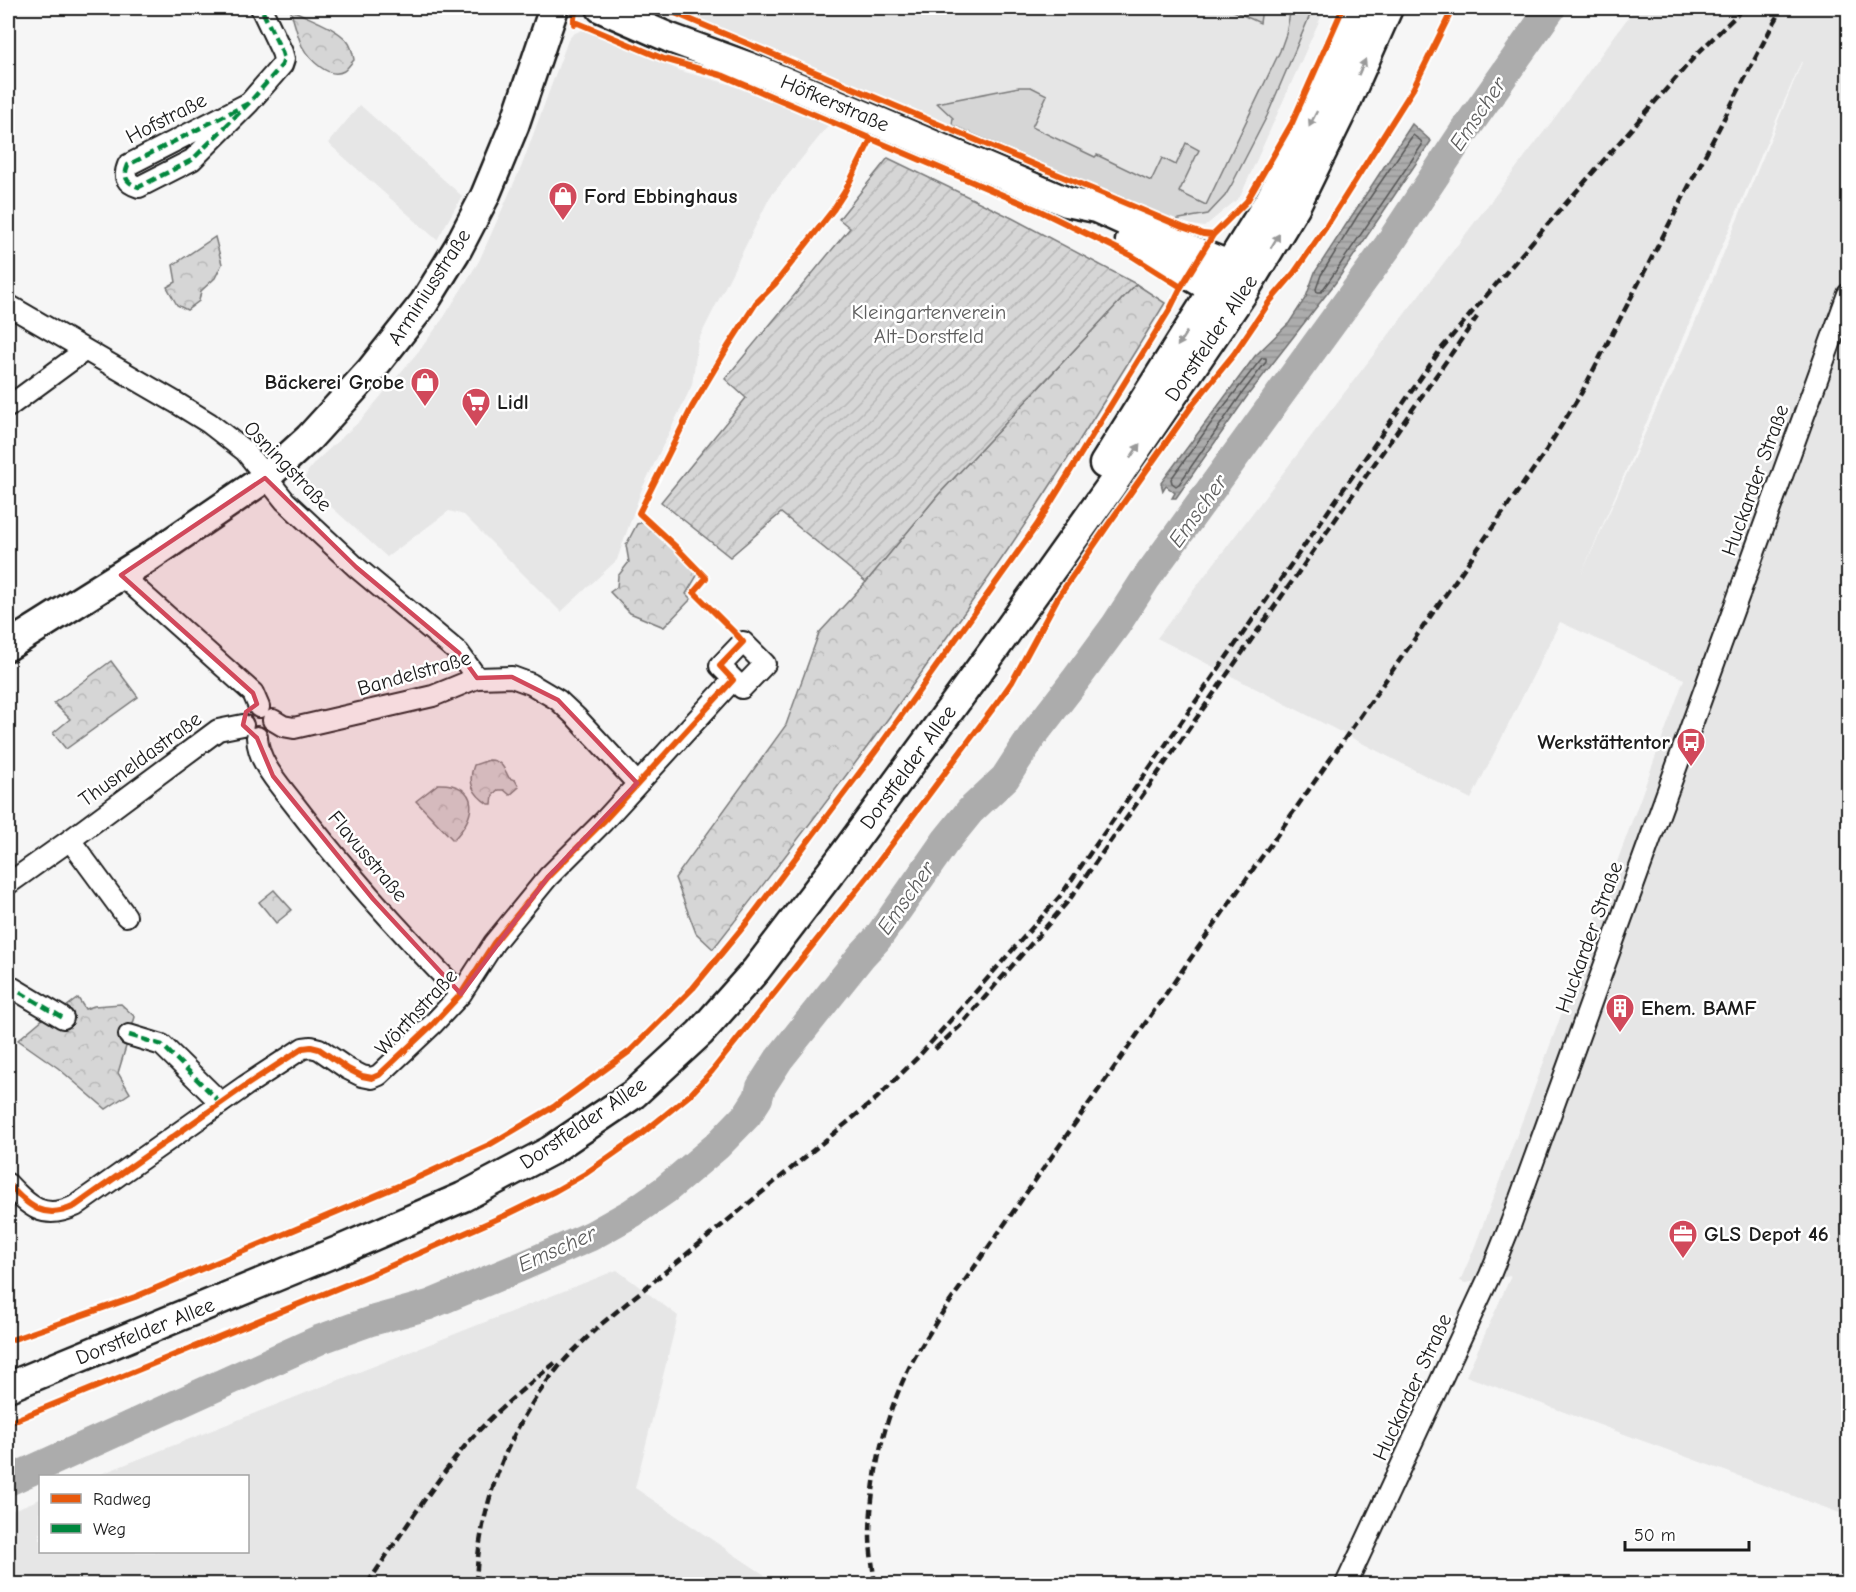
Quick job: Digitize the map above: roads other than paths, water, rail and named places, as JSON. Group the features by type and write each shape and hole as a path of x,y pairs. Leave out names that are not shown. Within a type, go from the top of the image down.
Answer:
{"main road":[{"name":"Arminiusstraße","path":"8,646 121,575 265,478 309,438 371,370 403,331 442,275 485,196 530,82 554,8"},
{"name":"Höfkerstraße","path":"601,8 670,38 760,71 1067,201 1096,208 1229,265"},
{"name":"Dorstfelder Allee","path":"996,647 1105,462 1270,200 1322,100 1362,8"},
{"name":"Dorstfelder Allee","path":"8,1388 463,1197 550,1151 634,1094 700,1033 756,970 837,864 1111,486 1244,291 1295,207 1344,107 1388,8"},
{"name":"Höfkerstraße","path":"1067,201 1085,218 1140,246 1213,290 1244,291"},
{"path":"1229,265 1244,291"},
{"name":"Dorstfelder Allee","path":"8,1382 40,1373"}],"street":[{"name":"Hofstraße","path":"249,103 128,165 125,171 126,178 131,185 139,187 192,160 249,103 282,64 284,59 261,8"},
{"name":"Huckarder Straße","path":"1346,1584 1490,1275 1511,1223 1848,294"},
{"name":"Osningstraße","path":"8,306 154,389 209,423 245,451 285,501 356,567 459,653 477,678"},
{"path":"8,406 84,351"},
{"path":"121,575 253,693 266,714 273,728 266,735 250,731 246,712 251,709 266,714"},
{"name":"Bandelstraße","path":"266,714 283,726 294,728 433,696 477,678 512,677 531,684 558,700 637,783"},
{"name":"Wörthstraße","path":"8,1184 25,1202 36,1209 50,1212 65,1210 79,1203 221,1103 296,1052 307,1047 315,1047 327,1053 362,1076 377,1077 406,1051 461,994 495,943 548,877 603,822 733,680"},
{"name":"Thusneldastraße","path":"8,884 218,730 250,731"},
{"name":"Flavusstraße","path":"250,731 264,762 318,836 461,994"},
{"path":"70,840 126,916"},
{"path":"8,985 63,1018"},
{"path":"129,1035 162,1045 221,1103"}],"water":[{"path":"1412,124 1431,141 1336,282 1248,395 1176,498 1172,498 1175,493 1166,486 1163,491 1161,483 1255,356 1289,323 1306,297 1315,272"}],"waterway":[{"name":"Emscher","path":"8,1481 321,1339 371,1321 429,1305 591,1236 632,1213 665,1190 717,1146 747,1115 779,1059 877,939 945,842 970,811 1005,778 1033,735 1116,625 1145,580 1388,246 1463,133 1551,8"}],"railway":[{"path":"476,1584 483,1526 499,1470 524,1417 557,1369 599,1326 877,1098 919,1056 1061,895 1441,349 1697,54 1744,8"},
{"path":"875,1584 870,1534 876,1471 892,1409 915,1357 938,1319 1542,457 1582,392 1783,8"},
{"path":"935,1049 960,1026 1070,899 1477,317"},
{"path":"367,1584 465,1446 497,1413 555,1363"}],"place":[{"name":"Ford Ebbinghaus","path":"563,222"},
{"name":"Bäckerei Grobe","path":"425,408"},
{"name":"Lidl","path":"476,428"},
{"name":"Werkstättentor","path":"1691,768"},
{"name":"Ehem. BAMF","path":"1620,1034"},
{"name":"GLS Depot 46","path":"1683,1260"}],"park label":[{"name":"Kleingartenverein Alt-Dorstfeld","path":"929,324"}]}
